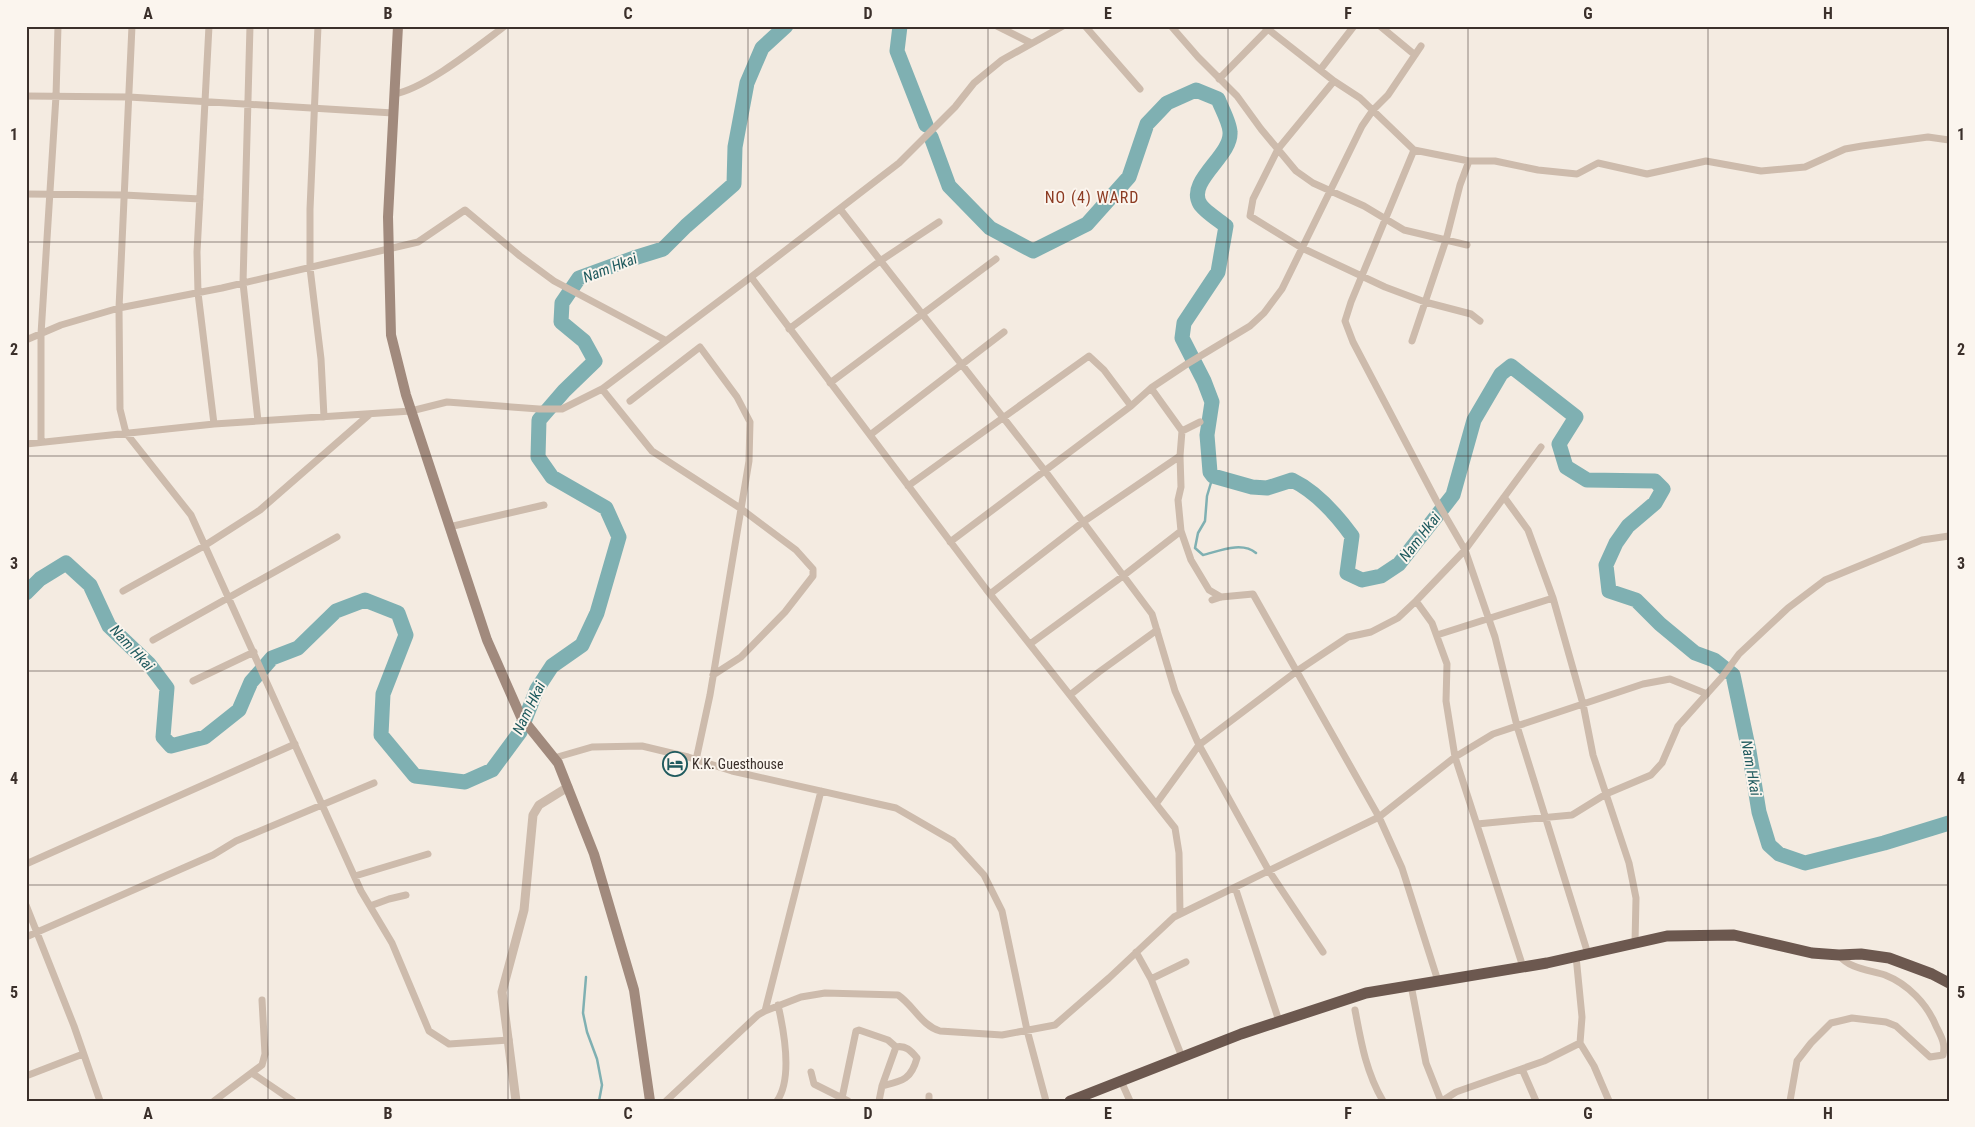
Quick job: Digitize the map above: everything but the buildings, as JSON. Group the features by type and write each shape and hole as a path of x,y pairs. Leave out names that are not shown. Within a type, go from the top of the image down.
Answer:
{"highway":[{"path":"1070,1101 1241,1034 1366,993 1523,967 1667,936 1734,936 1784,948 1839,955 1861,954 1889,958 1932,974 1949,983"}],"main road":[{"path":"398,26 388,217 391,335 411,411 487,640 521,717 558,763 594,854 634,990 650,1101"}],"street":[{"path":"41,442 41,334 51,195 58,26"},
{"path":"132,26 119,308 120,409 126,432 191,515 354,876 392,943 429,1031 449,1044 508,1040"},
{"path":"209,26 197,252 198,292 214,424"},
{"path":"250,26 243,283 258,421"},
{"path":"318,26 310,268 321,359 324,416"},
{"path":"394,94 406,92 425,82 505,26"},
{"path":"998,26 1031,43"},
{"path":"26,444 214,424 411,411 447,402 562,409 602,389 840,209 899,163 955,106 974,83 1002,60 1062,26"},
{"path":"1085,26 1140,89"},
{"path":"1171,26 1237,96 1296,171 1313,183 1364,206 1404,230 1467,245"},
{"path":"1320,70 1354,26"},
{"path":"1380,26 1415,55"},
{"path":"1219,79 1268,27 1334,81 1360,98 1414,150 1468,161 1496,161 1538,170 1577,174 1598,164 1647,174 1706,161 1761,171 1804,167 1845,149 1862,146 1928,137 1949,140"},
{"path":"950,542 1130,406 1151,388 1250,326 1264,313 1282,289 1362,126 1373,110 1388,95 1421,46"},
{"path":"1334,81 1278,149 1252,199 1250,216 1302,248 1385,287 1425,302 1471,314 1480,321"},
{"path":"26,96 128,97 393,113"},
{"path":"1414,150 1345,321 1353,342 1436,500 1465,550 1495,637 1517,726 1545,818 1582,955 1580,1043 1594,1066 1609,1101"},
{"path":"1412,341 1446,240 1468,161"},
{"path":"26,194 124,195 200,199"},
{"path":"840,209 1045,471 1152,614 1175,691 1200,745 1269,871 1322,952"},
{"path":"26,340 62,325 119,308 243,283 418,242 465,210 520,256 554,281 665,340"},
{"path":"789,329 880,261 939,222"},
{"path":"830,383 996,259"},
{"path":"750,277 990,594 1175,828 1179,853 1180,914"},
{"path":"870,435 1004,332"},
{"path":"630,401 700,347 737,397 750,422 749,460 713,675 696,760"},
{"path":"908,486 1089,356 1104,370 1130,406"},
{"path":"1151,388 1182,431 1180,456 1181,486 1178,500 1181,531 1191,560 1204,582 1209,590 1221,597"},
{"path":"602,389 652,451 740,508 796,550 813,569 813,576 785,612 741,657 713,675"},
{"path":"123,590 204,546 260,510 370,414"},
{"path":"1182,431 1200,422"},
{"path":"1156,804 1200,745 1297,671 1348,637 1371,632 1398,618 1465,550 1541,447"},
{"path":"990,594 1083,522 1180,456"},
{"path":"1504,497 1528,530 1553,598 1583,704 1593,755 1630,863 1636,898 1635,943"},
{"path":"449,527 544,505"},
{"path":"1030,644 1181,531"},
{"path":"1477,824 1572,815 1606,794 1651,776 1662,763 1678,726 1722,677 1739,654 1788,608 1825,580 1922,540 1949,536"},
{"path":"153,640 337,537"},
{"path":"1212,600 1221,597 1253,594 1379,817 1402,868 1438,981"},
{"path":"1437,635 1553,598"},
{"path":"1416,601 1432,622 1447,664 1446,701 1455,757 1523,967"},
{"path":"1070,695 1098,672 1157,630"},
{"path":"193,681 254,652"},
{"path":"666,1101 758,1015 778,1005 825,993 898,994 933,1029 1002,1036 1054,1025 1174,917 1379,817 1455,757 1493,734 1643,684 1670,679 1707,694"},
{"path":"26,864 295,744"},
{"path":"554,758 592,746 642,746 732,771 896,808 953,841 984,875 1002,911 1027,1030 1046,1101"},
{"path":"26,937 213,855 236,841 374,783"},
{"path":"516,1101 502,992 524,910 533,814 539,806 568,787"},
{"path":"765,1011 821,791"},
{"path":"354,876 428,854"},
{"path":"1235,887 1279,1021"},
{"path":"370,906 406,895"},
{"path":"26,906 84,1054 100,1101"},
{"path":"1136,952 1151,979 1182,1057"},
{"path":"1790,1101 1797,1061 1811,1043 1831,1023 1852,1018 1886,1022 1896,1026 1930,1057 1944,1055 1945,1047 1935,1023 1917,996 1887,976 1856,967 1843,960 1839,955"},
{"path":"1151,979 1186,962"},
{"path":"1411,985 1426,1063 1442,1101 1456,1092 1544,1061 1580,1043"},
{"path":"214,1101 262,1065 265,1054 262,1000"},
{"path":"777,1101 787,1067 784,1029 778,1005"},
{"path":"1355,1010 1367,1068 1374,1086 1383,1101"},
{"path":"811,1072 814,1084 845,1099 856,1031 859,1030 888,1040 896,1047 901,1046 909,1049 917,1058 911,1075 905,1079 882,1086"},
{"path":"879,1101 882,1086 896,1047"},
{"path":"26,1076 84,1054"},
{"path":"1522,1069 1536,1101"},
{"path":"252,1073 293,1101"},
{"path":"1120,1081 1130,1101"}],"waterway":[{"name":"Nam Hkai","path":"26,593 40,579 66,563 90,585 109,626 149,664 167,688 163,737 171,746 205,737 239,710 251,682 272,658 298,648 336,611 365,600 398,613 406,635 383,694 381,735 415,776 465,782 492,770 520,732 537,689 552,666 582,645 597,613 619,537 606,508 552,477 538,457 539,420 564,391 595,361 584,341 561,322 562,303 579,278 663,249 734,184 735,147 747,83 762,48 786,26"},
{"name":"Nam Hkai","path":"900,26 897,51 926,125"},
{"name":"Nam Hkai","path":"931,137 949,186 990,228 1033,251 1087,224 1129,177 1147,124 1167,103 1196,90 1218,99 1230,128 1229,141 1204,177 1197,195 1202,207 1226,226 1218,272 1184,323 1182,338 1204,381 1212,402 1207,435 1210,472 1213,476 1252,487 1267,488 1292,480 1301,485 1325,504 1352,536 1347,573 1362,580 1381,576 1399,564 1453,495 1474,420 1501,374 1511,366 1576,417 1559,444 1566,467 1587,480 1655,481 1663,489 1655,503 1628,526 1616,543 1606,565 1609,591 1636,600 1660,624 1695,653 1714,660 1733,675 1749,751 1759,812 1769,845 1779,854 1805,863 1884,843 1949,823"},
{"path":"1213,476 1207,496 1205,521 1198,533 1195,548 1203,555 1237,547 1250,549 1256,553"},
{"path":"586,977 583,1013 587,1032 597,1059 602,1085 599,1101"}],"place":[{"name":"K.K. Guesthouse","path":"675,764"}],"district":[{"name":"NO (4) WARD","path":"1092,197"}]}
